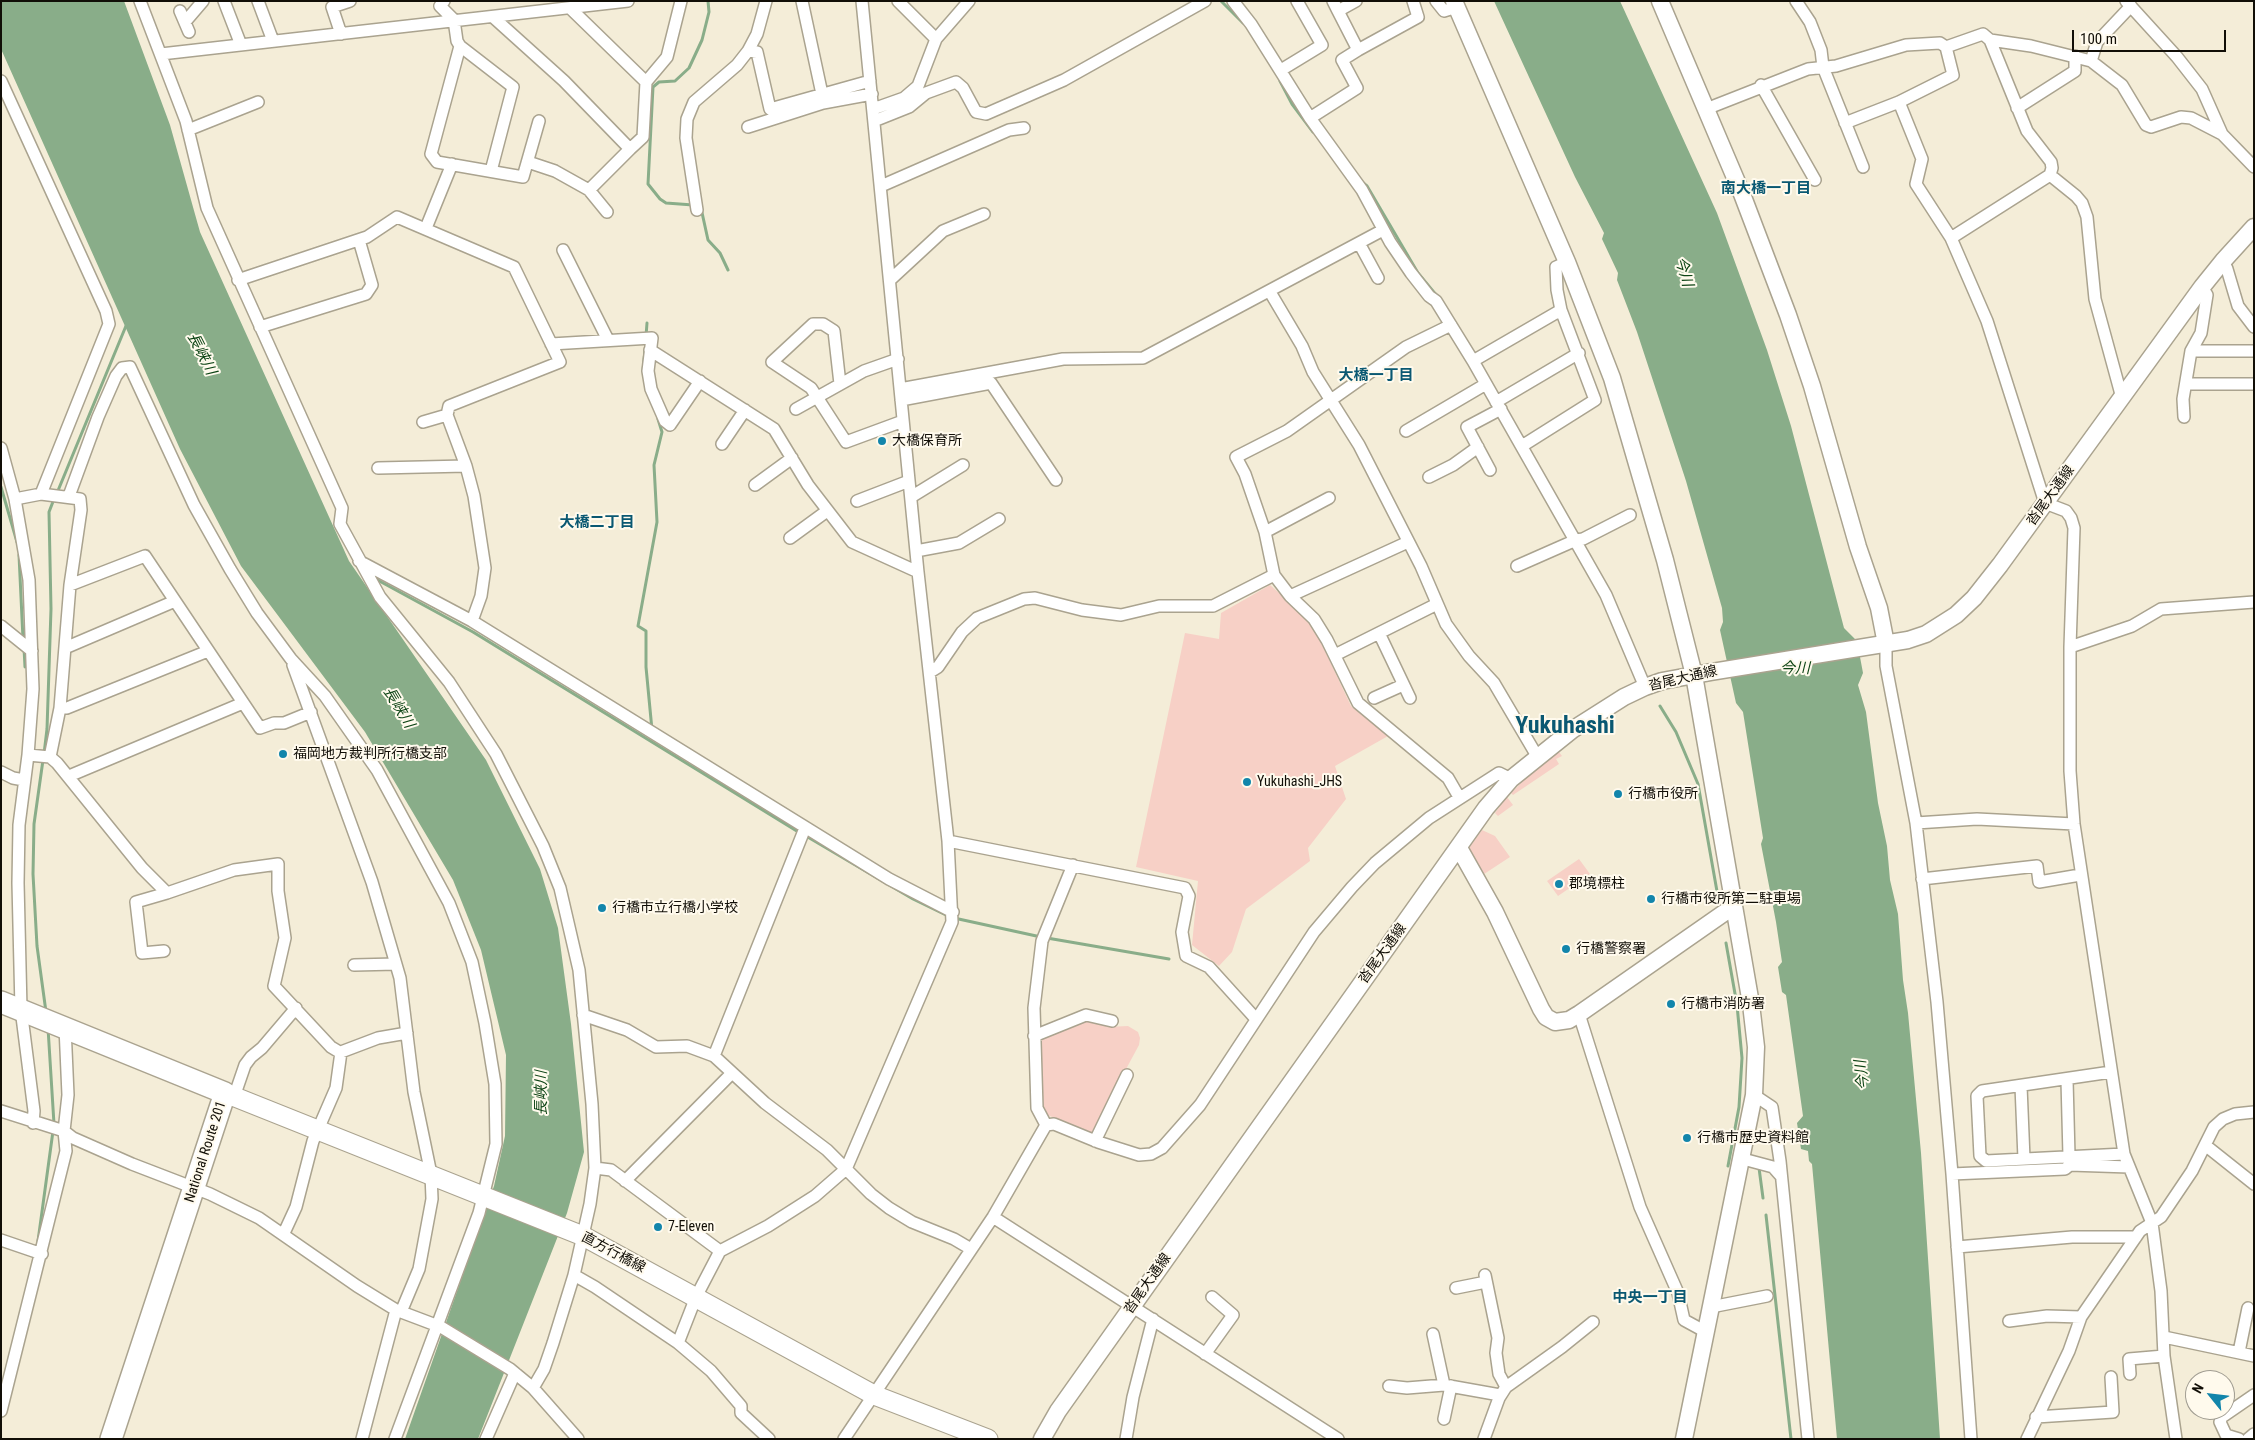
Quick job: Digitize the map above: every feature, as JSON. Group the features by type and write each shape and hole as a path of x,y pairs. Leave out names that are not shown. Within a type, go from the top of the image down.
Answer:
{"highway":[{"name":"National Route 201","path":"15,1007 229,1095 194,1188 111,1439"}],"main road":[{"name":"直方行橋線","path":"229,1095 578,1234 874,1395 988,1439"}],"street":[{"path":"140,1 188,130 207,208 342,508 340,524 380,597 449,682 480,727 496,754 543,846 560,888 579,970 592,1104 595,1168 578,1234 574,1275 554,1343 544,1369 533,1388"},
{"path":"180,11 187,27 203,1"},
{"path":"224,1 241,45"},
{"path":"258,1 273,41"},
{"path":"341,34 332,8 350,1"},
{"path":"444,1 440,6 454,20 456,41 460,46 513,87 491,171"},
{"path":"161,54 493,17 561,6 628,1"},
{"path":"589,190 643,137 646,82 667,57 681,1"},
{"path":"697,210 686,138 687,118 694,102 737,65 748,51 757,34 766,1"},
{"path":"802,1 822,94"},
{"path":"678,1343 696,1297 720,1251 768,1226 807,1201 846,1169 952,922 948,841 918,572 862,1"},
{"path":"898,1 936,39"},
{"path":"873,115 904,98 918,86 936,39 969,1"},
{"path":"873,115 910,108 926,93 956,82 964,88 976,112 986,114 1064,80 1205,1"},
{"path":"1281,70 1322,46 1297,1"},
{"path":"1356,1 1335,6 1358,50"},
{"path":"1310,118 1356,88 1342,60 1418,17 1413,1"},
{"path":"1436,1 1444,11 1455,4 1567,262 1612,378 1665,560 1694,675 1751,1004 1756,1047 1754,1095 1743,1159 1684,1439"},
{"path":"1660,1 1766,253 1812,386 1858,547 1879,608 1880,645 1886,666 1916,823 1937,1002 1952,1174 1971,1439"},
{"path":"1796,1 1810,22 1821,50 1823,67 1863,167"},
{"path":"1237,2 1310,118 1362,190 1383,230 1411,273 1429,296 1436,301 1473,361 1576,540 1614,612 1645,688"},
{"path":"2091,61 2096,42 2128,3 2177,57 2202,90 2222,134"},
{"path":"561,6 646,82"},
{"path":"493,17 564,81 630,149"},
{"path":"1946,47 1983,34 1990,40 2027,131 2051,162 2052,168 2050,176 1951,238"},
{"path":"1990,40 2075,56 2091,61 2122,85 2146,125 2151,127 2181,117 2191,118 2222,134 2254,167"},
{"path":"1706,109 1761,85 1808,68 1859,61 1906,45 1940,43 1946,47 1953,75 1899,102 1845,123"},
{"path":"460,46 431,154 437,162 523,176 539,121"},
{"path":"748,51 758,52 770,109 870,81"},
{"path":"2017,108 2075,71 2075,56"},
{"path":"1,81 106,311 109,324 44,495"},
{"path":"1761,85 1815,180"},
{"path":"748,127 823,103 872,94"},
{"path":"188,130 258,102"},
{"path":"1899,102 1922,159 1916,184 1951,238 1987,321 2046,503 2066,511 2071,518 2074,528 2070,648 2070,771 2074,824 2080,876 2124,1154 2152,1223 2161,1291 2164,1356 2176,1439"},
{"path":"881,186 1009,130 1024,128"},
{"path":"528,162 555,171 589,190 607,212"},
{"path":"426,228 452,164"},
{"path":"2050,176 2076,196 2082,203 2087,216 2096,299 2122,398"},
{"path":"890,280 943,231 984,214"},
{"path":"238,280 367,237 397,217 514,267 560,362 449,406 448,415 466,466 474,496 486,568 481,596 472,622"},
{"name":"沓尾大通線","path":"1042,1439 1058,1411 1458,848 1490,803 1511,779 1537,756 1599,712 1662,681 1880,645 1926,634 1956,615 1995,572 2202,287 2254,227"},
{"path":"901,394 1063,359 1143,358 1270,292 1383,230"},
{"path":"260,328 366,294 372,285 359,240"},
{"path":"1359,243 1378,278"},
{"path":"563,250 608,340"},
{"path":"2223,261 2238,306 2254,327"},
{"path":"1522,446 1595,400 1561,310 1555,272 1556,267 1567,262"},
{"path":"2184,418 2183,399 2191,351 2201,333 2207,295 2202,287"},
{"path":"1270,292 1288,321 1330,401 1359,445 1454,637 1494,683 1537,756"},
{"path":"1473,361 1561,310"},
{"path":"840,384 834,331 823,324 813,324 772,362 811,388 818,396 846,442 903,420"},
{"path":"1450,325 1406,347 1288,431 1236,457 1245,474 1265,532 1274,574 1290,596 1314,619 1335,655 1358,703 1448,778 1460,797"},
{"path":"551,344 652,338 648,371 651,389 665,421 670,425 700,381"},
{"path":"650,350 774,429 827,511 852,542 918,572"},
{"path":"2191,351 2254,351"},
{"path":"1490,470 1467,427 1578,353"},
{"path":"796,409 864,371 898,360"},
{"path":"69,496 98,417 116,376 122,368 130,368 198,513 257,613 291,659 325,696 377,770 450,903 472,962 495,1084 496,1144 486,1198 395,1439"},
{"path":"901,394 991,383 1056,480"},
{"path":"1406,431 1486,384"},
{"path":"2187,384 2254,384"},
{"path":"722,444 745,410"},
{"path":"423,422 448,415"},
{"path":"1429,477 1453,465 1478,447"},
{"path":"1,448 15,499 29,580 33,689 31,756 24,780 19,825 15,1007 35,1122"},
{"path":"755,486 792,458"},
{"path":"911,497 963,465"},
{"path":"378,468 466,466"},
{"path":"857,501 909,481"},
{"path":"15,499 44,495 69,496 80,499 81,510 70,585 60,708 50,757"},
{"path":"1265,532 1329,498"},
{"path":"790,538 827,511"},
{"path":"1517,566 1576,540 1583,540 1630,515"},
{"path":"916,550 959,543 999,518"},
{"path":"1290,596 1408,542"},
{"path":"70,585 144,556 260,728 274,723 284,723 311,712"},
{"path":"359,561 472,622 889,879 953,912"},
{"path":"930,672 938,667 962,632 977,618 1024,599 1035,598 1082,610 1121,615 1159,606 1213,606 1274,574"},
{"path":"65,648 175,601"},
{"path":"2070,648 2132,626 2161,609 2254,602"},
{"path":"1335,655 1437,604"},
{"path":"1,626 32,651"},
{"path":"1379,633 1410,698"},
{"path":"60,708 67,708 208,651"},
{"path":"291,659 372,882 396,964 414,1092 430,1174 432,1199 419,1269 398,1311 362,1439"},
{"path":"1374,698 1404,685"},
{"path":"307,699 319,694 325,696"},
{"path":"69,776 243,703"},
{"path":"31,756 50,757 69,776 142,868 168,893"},
{"path":"1,772 13,778 24,780"},
{"path":"1046,1125 1054,1124 1095,1141 1139,1155 1151,1154 1162,1148 1200,1105 1314,932 1352,887 1408,834 1460,797 1499,773 1511,779"},
{"path":"1916,823 1977,819 2074,824"},
{"path":"714,1056 805,828"},
{"path":"948,841 1184,888 1189,896 1182,932 1186,956 1209,967 1256,1019"},
{"path":"1458,848 1495,912 1546,1017 1555,1022 1569,1020 1579,1014 1734,906"},
{"path":"164,951 142,953 136,902 234,870 278,864 278,892 285,938 273,981 276,989 331,1047 341,1053"},
{"path":"1046,1125 1037,1108 1034,1008 1042,940 1073,865"},
{"path":"1922,879 2036,866 2039,882 2080,876"},
{"path":"354,965 396,964"},
{"path":"229,1095 251,1057 262,1048 296,1008"},
{"path":"1579,1014 1640,1207 1678,1294 1684,1320 1706,1332"},
{"path":"1034,1036 1086,1015 1112,1020"},
{"path":"583,1016 627,1030 656,1047 687,1046 714,1056 765,1103 827,1150 871,1194 889,1208 912,1222 954,1239 971,1249"},
{"path":"1,1411 42,1254 66,1151 62,1131 68,1094 61,1025"},
{"path":"341,1053 378,1038 407,1033"},
{"path":"284,1233 296,1207 310,1152 338,1081 341,1053"},
{"path":"2111,1072 2067,1080 1982,1091 1978,1096 1980,1156 1986,1161 2124,1154"},
{"path":"625,1181 732,1073"},
{"path":"1095,1141 1127,1075"},
{"path":"2067,1080 2070,1156"},
{"path":"2021,1086 2024,1159"},
{"path":"1754,1095 1772,1107 1781,1176 1808,1439"},
{"path":"1,1111 62,1131 73,1138 132,1164 194,1188 251,1214 284,1233 357,1286 398,1311 439,1326 513,1371 533,1388 578,1439"},
{"path":"2027,1439 2069,1351 2081,1317 2140,1231 2161,1217 2192,1171 2214,1127 2223,1118 2235,1114 2254,1112"},
{"path":"844,1439 993,1217 1046,1125"},
{"path":"2205,1145 2254,1184"},
{"path":"1743,1159 1773,1167 1781,1176"},
{"path":"1952,1174 2065,1169 2070,1165 2097,1164 2129,1167"},
{"path":"595,1168 611,1170 720,1251"},
{"path":"993,1217 1338,1439"},
{"path":"1957,1247 2072,1237 2136,1237"},
{"path":"1,1240 42,1254"},
{"path":"574,1275 678,1343 711,1371 741,1406 741,1413 769,1439"},
{"path":"1456,1288 1486,1278 1498,1338 1496,1353 1503,1391"},
{"path":"1711,1307 1766,1296"},
{"path":"1205,1354 1233,1315 1212,1297"},
{"path":"2239,1352 2248,1308"},
{"path":"2009,1321 2047,1316 2081,1317"},
{"path":"1126,1439 1153,1319"},
{"path":"1484,1439 1503,1391 1593,1322"},
{"path":"1433,1334 1448,1385 1444,1419"},
{"path":"2164,1337 2254,1356"},
{"path":"2130,1374 2129,1360 2164,1356"},
{"path":"486,1439 513,1371"},
{"path":"2036,1417 2113,1412 2112,1377"},
{"path":"1389,1386 1407,1388 1448,1385 1503,1391"},
{"path":"2239,1439 2226,1435 2220,1422 2222,1417 2252,1399"},
{"path":"2248,1439 2254,1434"}],"shaded area":[{"name":"Yukuhashi_JHS","path":"1270,585 1311,621 1351,706 1388,736 1335,766 1346,799 1308,848 1310,861 1246,909 1232,952 1219,966 1192,945 1198,881 1136,867 1185,633 1219,639 1221,613"},
{"path":"1559,752 1562,756 1556,759 1559,764 1513,795 1511,793 1526,778"},
{"path":"1507,797 1513,805 1498,816 1495,813"},
{"path":"1482,830 1495,836 1510,857 1481,876 1466,852"},
{"path":"1579,859 1590,874 1558,896 1547,881"},
{"path":"1091,1020 1108,1027 1128,1026 1138,1032 1140,1038 1139,1045 1091,1134 1043,1113 1040,1049 1042,1040 1048,1035"}],"water":[{"name":"長峡川","path":"1,1 124,1 170,125 200,232 349,561 486,760 540,869 558,928 571,1024 584,1152 567,1213 478,1439 405,1439 494,1186 505,1136 506,1055 481,950 453,880 365,732 241,566 180,449 1,49"},
{"name":"今川","path":"1494,1 1620,1 1717,213 1767,350 1791,426 1844,628 1857,641 1863,673 1858,685 1866,712 1878,803 1887,846 1890,880 1898,914 1903,980 1908,1013 1921,1153 1940,1439 1837,1439 1812,1164 1809,1161 1808,1151 1801,1149 1797,1123 1803,1116 1786,995 1782,992 1778,967 1782,962 1761,844 1763,838 1743,712 1736,703 1720,630 1723,622 1722,608 1686,481 1637,332 1617,280 1618,273 1602,239 1604,233 1575,177"}],"waterway":[{"path":"693,205 666,203 660,199 648,184 653,87 659,82 675,81 689,68 702,40 709,12 708,1"},
{"path":"1221,1 1243,23"},
{"path":"1280,81 1292,104 1313,132"},
{"path":"1362,182 1367,186 1418,273 1437,296"},
{"path":"701,208 708,240 720,253 728,270"},
{"path":"57,493 128,321"},
{"path":"646,336 647,323"},
{"path":"643,371 645,350"},
{"path":"652,730 646,667 646,631 638,626 657,522 654,465 662,432 658,419"},
{"path":"1,487 17,542"},
{"path":"44,754 47,729 51,609 49,512 54,499"},
{"path":"19,555 23,639"},
{"path":"372,577 473,632 800,833"},
{"path":"24,648 25,667"},
{"path":"1660,706 1676,732 1698,784 1718,897"},
{"path":"43,760 34,824 33,874 37,946 46,1012"},
{"path":"806,836 913,899 948,916"},
{"path":"954,918 1041,937"},
{"path":"1047,938 1169,959"},
{"path":"1726,943 1737,1005 1742,1058 1739,1107 1728,1166"},
{"path":"48,1028 54,1124"},
{"path":"38,1241 53,1131"},
{"path":"1759,1168 1763,1198"},
{"path":"1766,1215 1791,1439"}],"place":[{"name":"大橋保育所","path":"882,441"},
{"name":"福岡地方裁判所行橋支部","path":"283,754"},
{"name":"Yukuhashi_JHS","path":"1247,782"},
{"name":"行橋市役所","path":"1618,794"},
{"name":"郡境標柱","path":"1559,884"},
{"name":"行橋市役所第二駐車場","path":"1651,899"},
{"name":"行橋市立行橋小学校","path":"602,908"},
{"name":"行橋警察署","path":"1566,949"},
{"name":"行橋市消防署","path":"1671,1004"},
{"name":"行橋市歴史資料館","path":"1687,1138"},
{"name":"7-Eleven","path":"658,1227"}],"district":[{"name":"南大橋一丁目","path":"1766,189"},
{"name":"大橋一丁目","path":"1376,376"},
{"name":"大橋二丁目","path":"597,523"},
{"name":"Yukuhashi","path":"1565,727"},
{"name":"中央一丁目","path":"1650,1298"}]}
